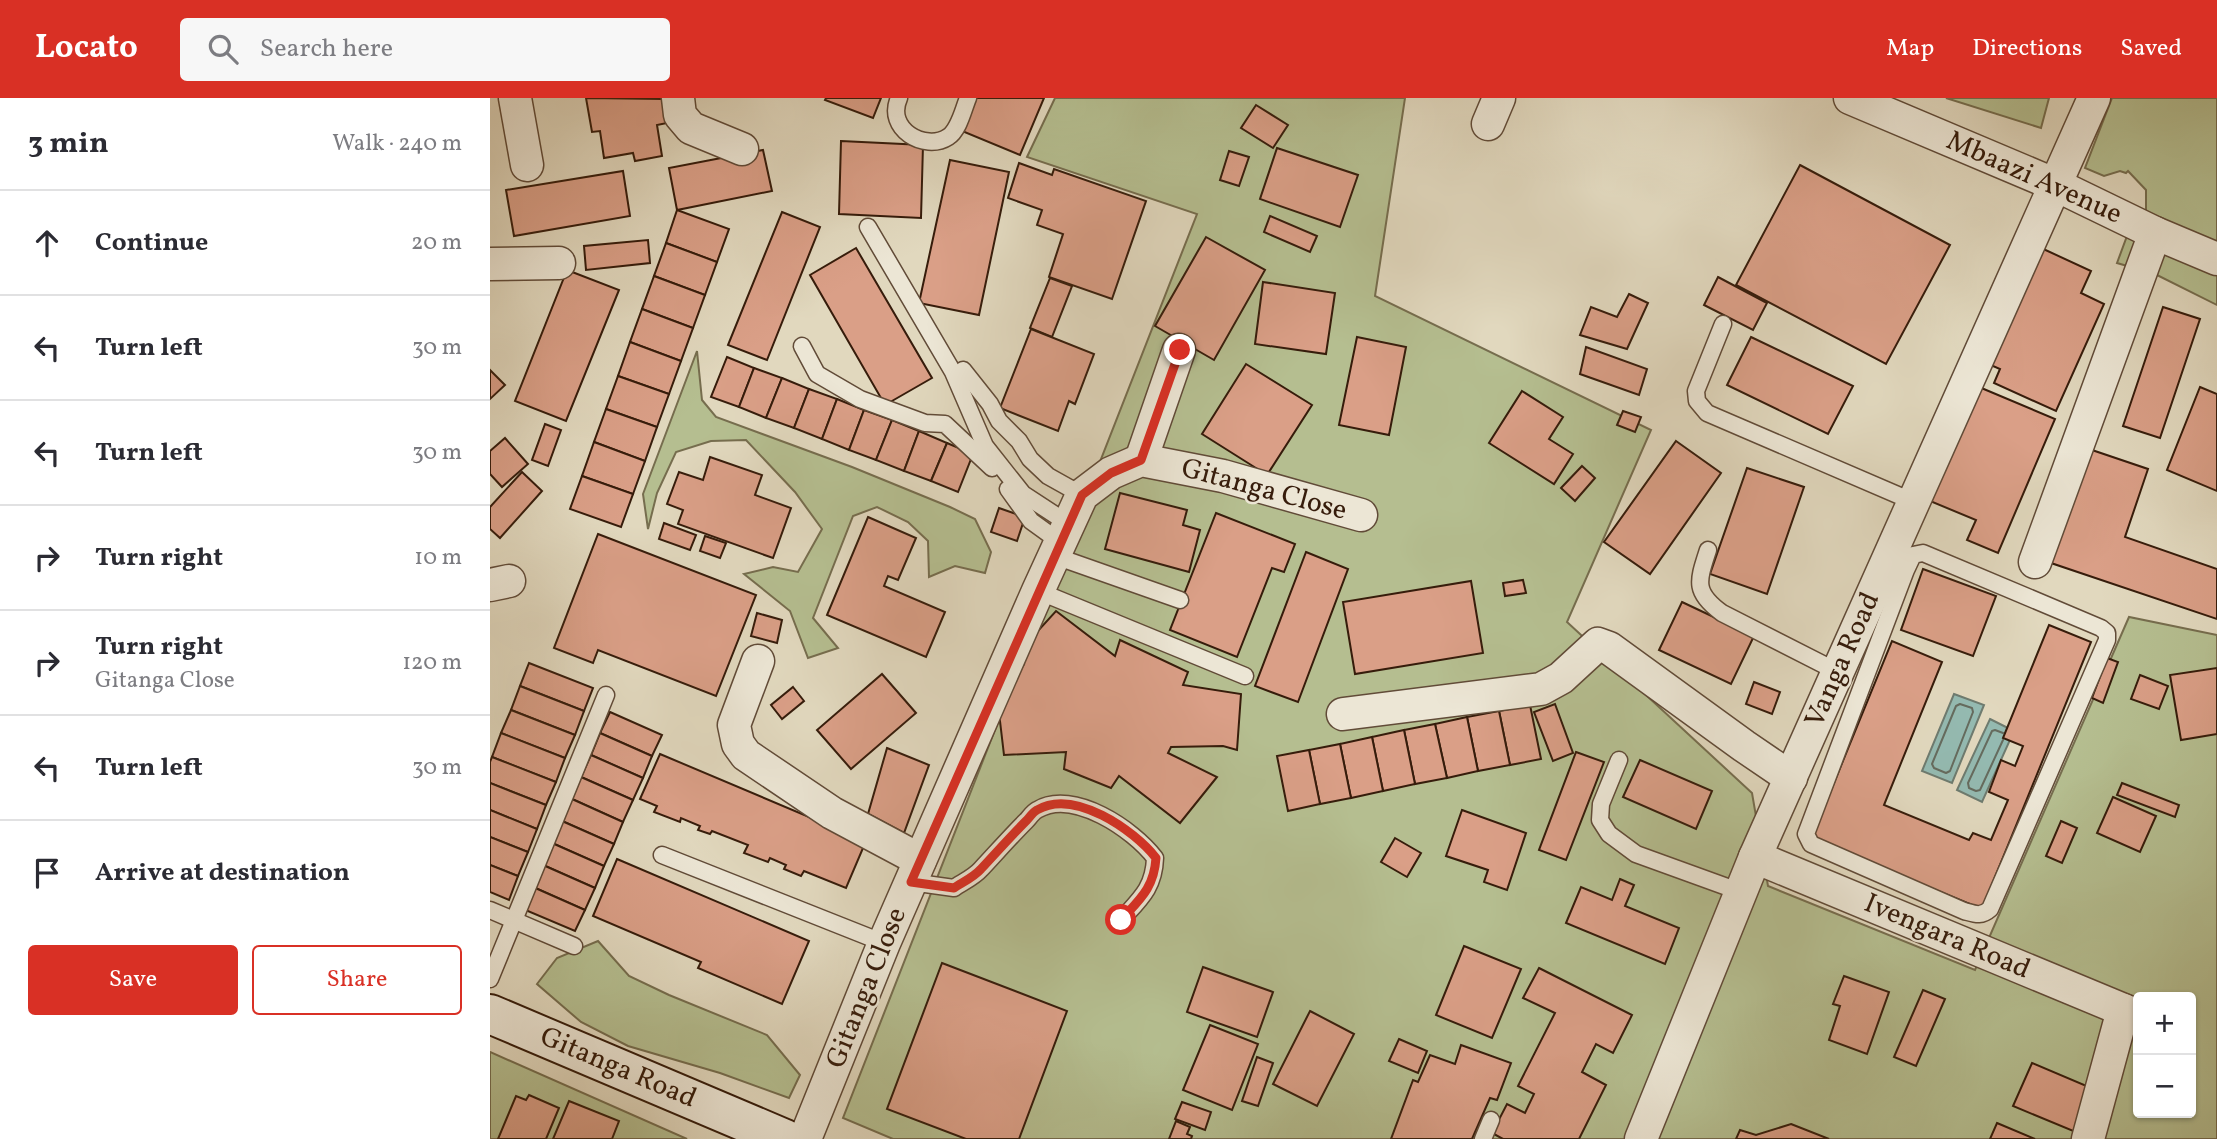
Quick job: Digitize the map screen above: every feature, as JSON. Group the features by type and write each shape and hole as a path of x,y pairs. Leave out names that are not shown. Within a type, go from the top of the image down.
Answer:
{"main road":[{"name":"Gitanga Road","path":"490,1014 785,1139"}],"street":[{"path":"515,98 527,165"},
{"path":"678,98 680,115 691,128 742,149"},
{"name":"Mbaazi Avenue","path":"1850,98 2056,185 2155,233 2217,259"},
{"name":"Vanga Road","path":"1641,1139 1755,857 2094,98"},
{"path":"2035,562 2155,233"},
{"path":"490,264 559,263"},
{"path":"1141,460 1180,350"},
{"name":"Gitanga Close","path":"805,1139 884,943 1082,495 1111,473 1141,460 1223,476 1361,515"},
{"path":"1343,713 1541,689 1561,678 1598,644 1609,648 1791,778"},
{"path":"758,661 734,725 738,744 746,755 915,871"},
{"name":"Ivengara Road","path":"1755,857 2131,1013"},
{"path":"2088,1139 2131,1013"}],"lane":[{"path":"899,98 895,107 896,120 901,129 917,138 932,141 947,138 955,130 968,98"},
{"path":"868,227 953,372 985,446 1061,541"},
{"path":"1723,324 1696,391 1698,401 1707,412 1914,502"},
{"path":"802,346 817,374 860,399 925,423 945,424 990,466 1031,521 1061,541 1180,600"},
{"path":"963,370 1030,459 1048,476 1082,495"},
{"path":"1708,550 1699,589 1706,601 1722,613 1838,672"},
{"path":"1923,553 1934,557 2108,633 1990,909 1984,914 1976,915 1964,911 1844,859 1811,844 1806,834 1913,555 1923,553"},
{"path":"1038,591 1245,676"},
{"path":"490,979 606,695"},
{"path":"1619,760 1601,804 1600,820 1609,834 1636,854 1741,892"},
{"path":"915,871 954,888 980,871 989,858 1037,810 1061,803 1096,813 1129,830 1156,858 1155,871 1148,890 1121,920"},
{"path":"662,855 884,943"},
{"path":"1832,889 1844,859"},
{"path":"490,910 574,946"},
{"path":"1483,1139 1491,1120"}],"green space":[{"path":"1055,98 1405,98 1375,296 1651,430 1567,622 1752,793 1768,886 1975,970 2129,617 2217,635 2217,1139 893,1139 843,1118 1197,214 1027,157"},
{"path":"1946,98 2049,98 2041,128"},
{"path":"2112,98 2217,98 2217,305 2155,274 2117,263 2127,236 2146,212 2146,190 2128,171 2104,176 2085,168"},
{"path":"697,351 702,400 716,417 852,467 975,519 991,552 985,573 955,566 929,577 928,541 908,522 877,507 853,516 813,618 838,648 808,658 790,611 744,574 773,567 798,572 822,529 795,492 746,440 711,441 676,452 657,493 648,529 643,494"},
{"path":"598,941 629,976 767,1035 800,1075 789,1098 720,1073 628,1046 581,1022 537,984 557,958"},
{"path":"490,1052 687,1139 490,1139"}],"water":[{"path":"1954,694 1984,705 1952,783 1922,771"},
{"path":"1990,719 2014,731 1982,802 1957,790"}],"building":[{"path":"586,98 662,99 667,123 657,125 662,156 635,161 633,153 604,158 600,131 592,132"},
{"path":"881,98 873,118 825,100"},
{"path":"976,98 1044,98 1020,155 962,131"},
{"path":"1256,105 1288,125 1273,148 1241,128"},
{"path":"841,141 923,145 921,218 839,214"},
{"path":"1277,148 1358,175 1340,227 1260,199"},
{"path":"763,150 772,191 677,210 669,168"},
{"path":"1229,151 1249,157 1239,186 1220,180"},
{"path":"950,160 1009,172 979,315 919,303"},
{"path":"1019,163 1052,175 1054,169 1146,201 1112,299 1049,277 1063,234 1037,225 1042,210 1008,198"},
{"path":"1800,165 1950,245 1886,364 1736,285"},
{"path":"623,171 630,216 514,236 506,190"},
{"path":"677,210 729,229 717,262 666,243"},
{"path":"782,212 820,227 767,360 728,345"},
{"path":"1270,216 1317,236 1310,252 1264,232"},
{"path":"1206,237 1265,270 1214,360 1155,326"},
{"path":"648,240 650,263 586,270 584,246"},
{"path":"666,243 717,262 705,295 654,276"},
{"path":"2039,247 2091,271 2081,293 2104,304 2056,411 1994,383 2000,369 1986,363"},
{"path":"856,248 932,378 885,405 810,275"},
{"path":"567,270 619,290 566,421 515,401"},
{"path":"654,276 705,295 693,328 642,309"},
{"path":"1718,277 1767,303 1753,330 1704,305"},
{"path":"1050,278 1072,286 1052,337 1030,328"},
{"path":"1263,282 1335,293 1326,354 1255,344"},
{"path":"1629,294 1648,303 1627,349 1580,335 1591,307 1617,317"},
{"path":"2163,307 2200,319 2160,438 2123,426"},
{"path":"642,309 693,328 681,361 630,342"},
{"path":"1031,329 1094,354 1075,404 1069,401 1058,431 1000,408"},
{"path":"1357,337 1406,347 1389,435 1339,425"},
{"path":"1751,337 1853,386 1828,434 1727,385"},
{"path":"630,342 681,361 669,394 618,376"},
{"path":"1586,347 1647,369 1639,395 1580,374"},
{"path":"727,357 754,368 739,407 711,397"},
{"path":"1246,364 1312,405 1267,475 1202,434"},
{"path":"754,368 782,378 766,418 739,407"},
{"path":"490,370 505,385 490,399"},
{"path":"618,376 669,394 657,427 606,409"},
{"path":"782,378 809,389 794,428 766,418"},
{"path":"1979,387 2055,419 1998,553 1967,540 1976,520 1930,501"},
{"path":"2200,387 2217,394 2217,491 2167,470"},
{"path":"809,389 837,399 822,439 794,428"},
{"path":"1522,391 1563,417 1549,439 1573,454 1554,484 1489,443"},
{"path":"837,399 864,410 849,450 822,439"},
{"path":"606,409 657,427 645,461 594,442"},
{"path":"864,410 892,420 876,460 849,450"},
{"path":"1623,411 1641,417 1635,432 1617,425"},
{"path":"892,420 919,431 904,471 876,460"},
{"path":"545,424 561,430 548,466 532,460"},
{"path":"919,431 947,443 931,481 904,471"},
{"path":"505,438 528,464 502,487 490,474 490,451"},
{"path":"1676,441 1721,473 1650,574 1604,542"},
{"path":"594,442 645,461 633,494 582,476"},
{"path":"947,443 973,454 958,492 931,481"},
{"path":"2089,449 2148,469 2125,537 2217,569 2217,619 2051,563"},
{"path":"710,457 762,475 755,495 791,508 773,558 678,524 683,510 667,504 679,472 703,480"},
{"path":"1582,466 1595,478 1575,501 1561,488"},
{"path":"1747,468 1804,487 1767,594 1710,574"},
{"path":"522,472 542,491 500,538 490,529 490,507"},
{"path":"582,476 633,494 621,527 570,509"},
{"path":"1120,493 1187,510 1183,525 1200,530 1189,572 1105,549"},
{"path":"999,508 1025,517 1017,541 991,532"},
{"path":"1216,513 1295,544 1284,572 1272,568 1237,657 1170,630"},
{"path":"868,517 916,538 898,580 888,576 884,586 945,612 926,657 827,615"},
{"path":"664,523 696,535 690,550 659,539"},
{"path":"598,534 756,595 716,696 598,650 593,663 554,648"},
{"path":"705,536 726,543 720,558 700,551"},
{"path":"1306,552 1348,569 1298,702 1255,686"},
{"path":"1923,569 1996,596 1973,656 1901,630"},
{"path":"1523,580 1526,593 1505,596 1503,583"},
{"path":"1471,581 1483,653 1355,674 1343,602"},
{"path":"1682,602 1754,636 1731,684 1659,650"},
{"path":"1056,611 1115,656 1120,640 1188,672 1183,685 1241,694 1237,750 1223,746 1171,747 1168,753 1217,777 1180,823 1119,776 1111,788 1064,769 1066,752 1004,755 998,704 1024,664 1016,655"},
{"path":"757,613 782,620 777,643 751,636"},
{"path":"2049,625 2091,642 1982,909 1811,839 1892,641 1942,662 1884,805 1969,840 1973,833 1991,840 2008,800 1989,792 2001,760 2015,766 2023,746 2003,738"},
{"path":"2107,658 2118,662 2103,703 2092,698"},
{"path":"529,663 593,688 584,711 520,686"},
{"path":"2217,668 2217,734 2181,740 2170,675"},
{"path":"882,674 916,713 851,769 817,730"},
{"path":"2140,675 2168,686 2159,709 2131,699"},
{"path":"1754,682 1780,692 1772,714 1746,704"},
{"path":"520,686 584,711 575,735 511,710"},
{"path":"793,687 804,701 782,719 771,705"},
{"path":"1555,704 1573,753 1553,761 1534,712"},
{"path":"1530,705 1541,759 1510,765 1499,711"},
{"path":"511,710 575,735 565,758 501,733"},
{"path":"1499,711 1510,765 1478,771 1467,717"},
{"path":"610,712 662,735 652,756 600,733"},
{"path":"1467,717 1478,771 1447,778 1435,724"},
{"path":"1435,724 1447,778 1415,784 1404,730"},
{"path":"1404,730 1415,784 1383,791 1372,737"},
{"path":"501,733 565,758 556,782 492,757"},
{"path":"600,733 652,756 643,778 591,755"},
{"path":"1372,737 1383,791 1351,798 1340,744"},
{"path":"1340,744 1351,798 1320,804 1309,750"},
{"path":"887,748 929,765 904,833 868,814"},
{"path":"1309,750 1320,804 1288,811 1277,756"},
{"path":"1576,752 1604,762 1566,860 1539,850"},
{"path":"660,754 866,841 846,888 804,871 801,876 784,869 786,865 770,858 768,862 744,853 748,845 712,831 710,834 698,830 700,826 681,818 680,822 654,812 657,806 640,799"},
{"path":"591,755 643,778 633,800 581,777"},
{"path":"492,757 556,782 546,805 490,783"},
{"path":"1640,760 1712,791 1696,829 1623,797"},
{"path":"581,777 633,800 623,822 572,799"},
{"path":"490,783 546,805 537,829 490,810"},
{"path":"2122,783 2179,805 2175,817 2117,795"},
{"path":"2113,797 2156,816 2140,852 2097,833"},
{"path":"572,799 623,822 614,844 562,821"},
{"path":"490,810 537,829 528,852 490,837"},
{"path":"1462,810 1526,833 1507,890 1484,882 1488,870 1446,856"},
{"path":"562,821 614,844 604,866 552,843"},
{"path":"2061,821 2077,828 2062,863 2046,856"},
{"path":"490,837 528,852 518,876 490,865"},
{"path":"1395,838 1421,853 1407,877 1381,862"},
{"path":"552,843 604,866 595,888 543,865"},
{"path":"617,859 809,941 782,1004 698,968 701,962 593,916"},
{"path":"490,865 518,876 509,900 490,892"},
{"path":"543,865 595,888 585,910 533,887"},
{"path":"1620,879 1634,885 1625,906 1679,928 1665,964 1566,923 1581,887 1612,900"},
{"path":"533,887 585,910 575,931 523,909"},
{"path":"1464,946 1521,969 1492,1038 1436,1015"},
{"path":"942,963 1067,1011 1019,1139 966,1139 887,1109"},
{"path":"1203,967 1273,992 1257,1037 1187,1012"},
{"path":"1539,968 1632,1015 1613,1053 1596,1044 1582,1072 1606,1085 1579,1139 1503,1139 1492,1133 1507,1104 1525,1113 1534,1094 1518,1086 1555,1013 1523,998"},
{"path":"1844,976 1889,992 1867,1054 1829,1040 1840,1006 1833,1004"},
{"path":"1923,990 1945,999 1916,1066 1894,1057"},
{"path":"1310,1011 1354,1034 1317,1106 1273,1084"},
{"path":"1210,1025 1258,1044 1232,1110 1183,1090"},
{"path":"1399,1039 1427,1051 1418,1073 1389,1061"},
{"path":"1461,1045 1511,1063 1497,1100 1490,1098 1472,1139 1391,1139 1413,1080 1418,1082 1430,1055 1455,1064"},
{"path":"1257,1057 1273,1063 1258,1106 1242,1101"},
{"path":"2032,1063 2096,1090 2078,1133 2013,1106"},
{"path":"529,1095 559,1108 546,1139 498,1139 516,1096 526,1100"},
{"path":"569,1101 619,1121 612,1139 553,1139"},
{"path":"1182,1102 1211,1112 1205,1130 1175,1119"},
{"path":"1176,1121 1190,1127 1187,1134 1192,1136 1191,1139 1169,1139"},
{"path":"1997,1123 2035,1139 1990,1139"},
{"path":"1791,1124 1829,1139 1736,1139 1740,1130 1756,1135"}],"route":[{"path":"1121,920 1148,890 1155,871 1156,858 1129,830 1096,813 1061,803 1037,810 989,858 980,871 954,888 911,882 1082,495 1111,473 1141,460 1180,350"}]}
